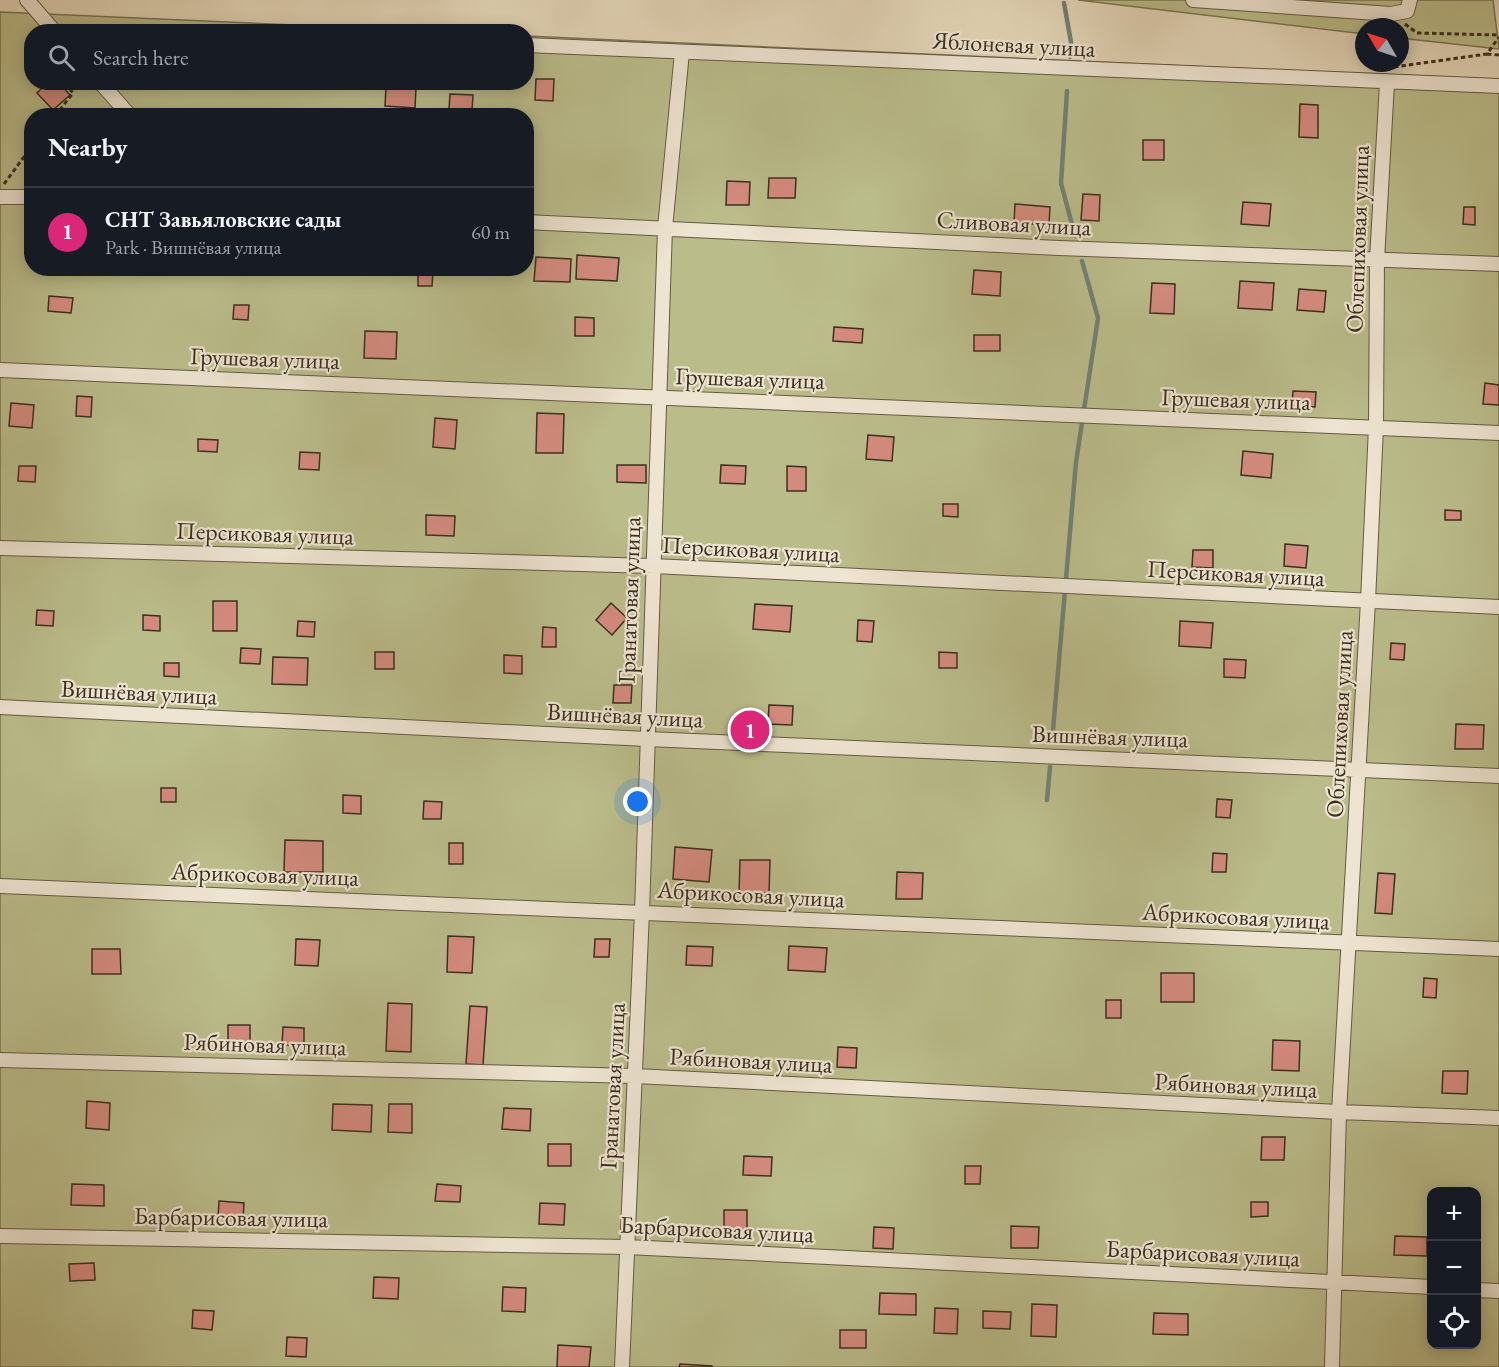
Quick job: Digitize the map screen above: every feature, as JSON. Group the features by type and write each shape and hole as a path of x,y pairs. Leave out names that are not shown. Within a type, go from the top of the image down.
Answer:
{"street":[{"path":"27,0 48,24"},
{"path":"1193,0 1269,3 1391,14 1407,11 1410,0"},
{"name":"Яблоневая улица","path":"534,45 1499,86"},
{"name":"Гранатовая улица","path":"622,1367 642,912 665,228 682,52"},
{"name":"Облепиховая улица","path":"1332,1367 1339,1113 1368,601 1376,427 1377,260 1387,83"},
{"path":"107,90 123,108"},
{"path":"0,197 24,198"},
{"name":"Сливовая улица","path":"534,222 1499,264"},
{"name":"Грушевая улица","path":"0,370 1499,433"},
{"name":"Персиковая улица","path":"0,548 653,566 1499,607"},
{"name":"Вишнёвая улица","path":"0,707 647,739 1499,776"},
{"name":"Абрикосовая улица","path":"0,886 1499,949"},
{"name":"Рябиновая улица","path":"0,1060 635,1076 1339,1113 1499,1118"},
{"name":"Барбарисовая улица","path":"0,1236 627,1247 1427,1287"},
{"path":"1481,1290 1499,1291"}],"path":[{"path":"1391,14 1417,33 1499,36"},
{"path":"1487,54 1499,36"},
{"path":"1409,64 1487,54 1499,55"},
{"path":"61,108 73,93 71,90"},
{"path":"0,197 5,180 24,156"}],"green space":[{"path":"1078,0 1493,0 1499,49 1409,39 1409,18 1355,18 1355,33"},
{"path":"0,12 273,24 24,24 24,90 534,90 534,36 1499,80 1499,1367 0,1367"}],"building":[{"path":"536,79 554,79 553,101 535,100"},
{"path":"40,90 65,90 70,95 55,108 51,108 37,93"},
{"path":"386,90 416,90 415,108 385,106"},
{"path":"450,94 473,95 472,108 449,108"},
{"path":"1300,104 1318,105 1318,138 1299,137"},
{"path":"1143,140 1164,140 1164,160 1143,160"},
{"path":"769,178 796,178 795,198 768,198"},
{"path":"727,181 750,182 749,205 726,205"},
{"path":"1083,194 1100,195 1099,221 1081,220"},
{"path":"1243,202 1271,204 1269,226 1241,224"},
{"path":"1015,204 1050,207 1049,225 1014,223"},
{"path":"1464,207 1475,207 1475,225 1463,224"},
{"path":"577,255 619,258 617,281 576,279"},
{"path":"536,257 571,259 570,282 534,281"},
{"path":"974,270 1001,272 1000,296 972,294"},
{"path":"418,276 433,276 432,286 418,286"},
{"path":"1240,281 1274,283 1272,310 1238,308"},
{"path":"1152,283 1175,284 1174,314 1150,313"},
{"path":"1299,289 1326,291 1324,312 1297,310"},
{"path":"49,296 73,298 71,313 48,311"},
{"path":"234,305 249,305 248,320 233,319"},
{"path":"575,317 594,318 594,336 575,336"},
{"path":"834,327 863,329 862,343 833,341"},
{"path":"365,331 397,332 396,359 364,358"},
{"path":"974,335 1000,335 1000,351 974,351"},
{"path":"1485,383 1499,385 1499,405 1483,404"},
{"path":"1293,391 1316,392 1315,407 1292,406"},
{"path":"77,396 92,397 91,417 76,416"},
{"path":"11,403 34,405 32,428 9,426"},
{"path":"537,413 564,414 563,453 536,453"},
{"path":"435,418 457,420 455,449 433,447"},
{"path":"868,435 894,437 892,461 866,459"},
{"path":"198,439 218,440 217,452 198,451"},
{"path":"1243,451 1273,454 1271,478 1241,475"},
{"path":"300,452 320,453 319,470 299,469"},
{"path":"617,465 646,465 646,483 617,482"},
{"path":"721,465 746,466 745,484 720,483"},
{"path":"19,466 36,466 35,482 18,481"},
{"path":"787,466 806,467 806,491 787,491"},
{"path":"943,504 958,504 958,517 943,516"},
{"path":"1445,510 1461,511 1461,520 1445,520"},
{"path":"426,515 455,516 454,536 426,535"},
{"path":"1285,544 1308,546 1306,568 1284,566"},
{"path":"1193,550 1213,550 1213,568 1192,567"},
{"path":"213,601 237,601 237,631 213,631"},
{"path":"611,603 627,618 612,635 596,620"},
{"path":"755,604 792,606 790,632 753,629"},
{"path":"37,610 54,611 53,626 36,625"},
{"path":"143,615 160,616 160,631 143,630"},
{"path":"858,620 874,621 872,642 857,641"},
{"path":"298,621 315,622 314,637 297,636"},
{"path":"1180,621 1213,623 1211,648 1179,646"},
{"path":"543,627 556,628 556,647 542,647"},
{"path":"1391,643 1405,644 1404,660 1390,659"},
{"path":"241,648 261,649 260,664 240,663"},
{"path":"375,652 394,652 394,669 375,669"},
{"path":"939,652 957,653 957,668 939,668"},
{"path":"504,655 522,656 522,674 504,673"},
{"path":"273,657 308,658 307,685 272,684"},
{"path":"1224,659 1246,660 1245,678 1224,677"},
{"path":"164,663 179,663 179,677 164,676"},
{"path":"614,685 632,685 631,703 613,703"},
{"path":"769,705 793,706 792,725 768,724"},
{"path":"1456,724 1484,725 1483,749 1455,749"},
{"path":"161,788 176,788 176,802 161,802"},
{"path":"343,795 361,796 361,814 343,813"},
{"path":"1217,799 1232,800 1230,818 1216,817"},
{"path":"424,801 442,802 441,819 423,819"},
{"path":"285,840 323,841 323,872 284,872"},
{"path":"449,843 463,843 463,864 449,864"},
{"path":"675,847 712,850 709,882 673,879"},
{"path":"1213,853 1227,854 1226,872 1212,872"},
{"path":"740,860 770,860 769,893 739,893"},
{"path":"897,872 923,873 922,899 896,899"},
{"path":"1378,873 1395,874 1392,914 1375,913"},
{"path":"448,936 474,937 472,973 447,972"},
{"path":"296,939 320,940 318,966 295,965"},
{"path":"595,939 610,939 609,957 594,957"},
{"path":"687,946 713,947 712,966 686,965"},
{"path":"789,946 827,948 825,972 788,970"},
{"path":"92,949 120,949 121,974 92,974"},
{"path":"1161,973 1194,973 1194,1002 1161,1002"},
{"path":"1424,978 1437,979 1436,998 1423,997"},
{"path":"1106,1000 1121,1000 1121,1018 1106,1018"},
{"path":"388,1003 412,1004 411,1052 386,1051"},
{"path":"470,1006 487,1007 483,1065 466,1064"},
{"path":"228,1025 250,1025 250,1042 228,1042"},
{"path":"283,1027 304,1028 304,1045 282,1045"},
{"path":"1273,1040 1300,1041 1299,1071 1272,1070"},
{"path":"838,1047 857,1048 856,1068 837,1067"},
{"path":"1443,1071 1468,1071 1467,1094 1442,1093"},
{"path":"87,1101 110,1103 109,1130 86,1128"},
{"path":"333,1104 372,1105 371,1132 332,1130"},
{"path":"389,1104 412,1104 412,1133 388,1132"},
{"path":"504,1108 531,1109 530,1131 502,1129"},
{"path":"1262,1137 1285,1137 1284,1160 1261,1160"},
{"path":"548,1144 571,1144 571,1166 548,1166"},
{"path":"744,1156 772,1157 771,1176 743,1175"},
{"path":"965,1166 981,1166 980,1184 965,1184"},
{"path":"72,1184 104,1185 104,1206 71,1205"},
{"path":"437,1184 461,1186 460,1202 435,1201"},
{"path":"219,1201 244,1203 243,1219 218,1218"},
{"path":"1251,1202 1268,1202 1268,1216 1251,1217"},
{"path":"540,1203 565,1204 564,1225 539,1224"},
{"path":"724,1210 747,1210 747,1232 724,1232"},
{"path":"1011,1226 1039,1227 1038,1248 1011,1248"},
{"path":"874,1227 894,1228 893,1249 873,1248"},
{"path":"1395,1236 1427,1237 1427,1256 1394,1255"},
{"path":"94,1263 95,1280 70,1281 69,1264"},
{"path":"374,1277 399,1278 398,1299 373,1298"},
{"path":"503,1287 526,1288 525,1312 502,1311"},
{"path":"880,1293 916,1294 916,1315 879,1314"},
{"path":"1032,1304 1057,1305 1056,1337 1031,1336"},
{"path":"935,1308 958,1309 957,1334 934,1333"},
{"path":"193,1310 214,1311 212,1330 192,1328"},
{"path":"983,1311 1011,1312 1010,1329 983,1328"},
{"path":"1154,1313 1188,1314 1188,1335 1153,1334"},
{"path":"840,1330 866,1330 866,1348 840,1348"},
{"path":"287,1337 307,1338 306,1357 286,1356"},
{"path":"558,1345 591,1347 589,1367 557,1367"},
{"path":"680,1364 712,1366 712,1367 679,1367"}],"waterway":[{"path":"1064,3 1071,42 1070,57"},
{"path":"1067,91 1061,183 1075,236"},
{"path":"1052,742 1076,462 1098,318 1082,261"},
{"path":"1047,800 1050,767"}],"place":[{"name":"СНТ Завьяловские сады","path":"750,730"}]}
